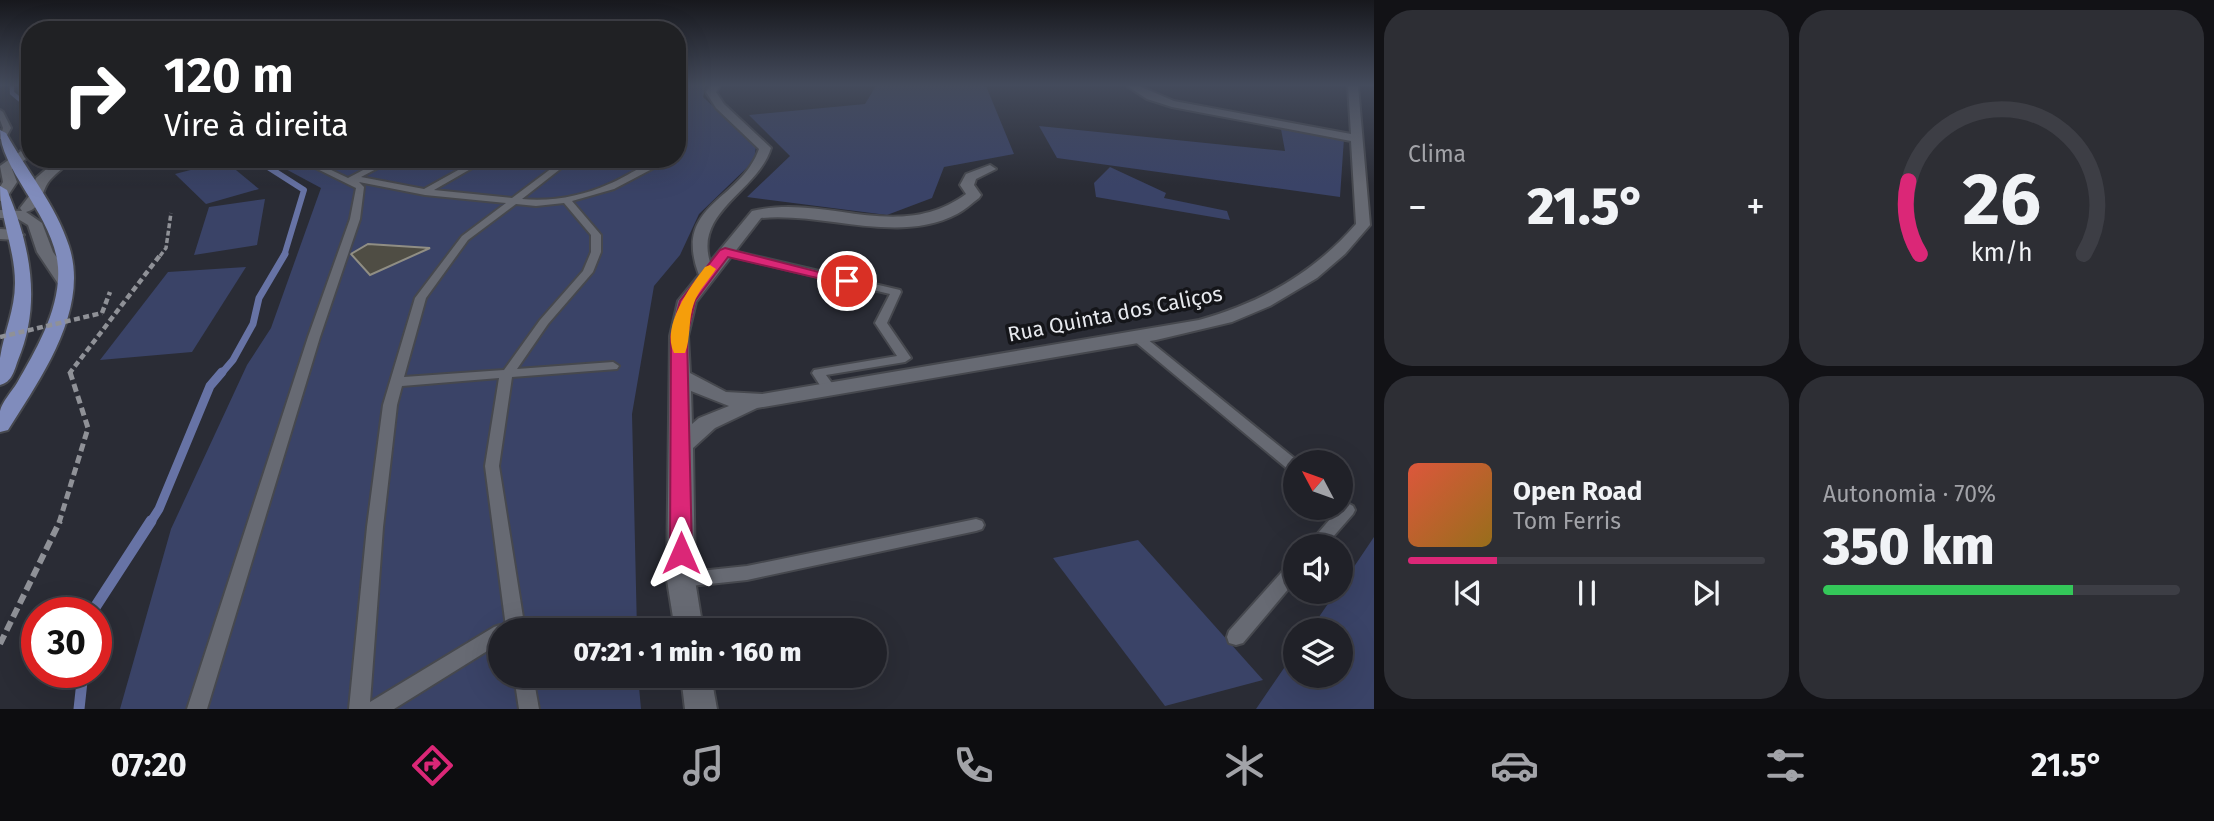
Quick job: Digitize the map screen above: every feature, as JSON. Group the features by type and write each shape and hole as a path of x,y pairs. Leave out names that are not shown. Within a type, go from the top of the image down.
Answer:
{"main road":[{"path":"2,136 21,149"},
{"path":"0,425 56,325 65,281 63,248 37,197 35,168"},
{"path":"0,379 8,362 26,293 8,235 1,194"}],"street":[{"path":"706,274 699,246 703,224 763,162 765,148 734,119"},
{"path":"1253,119 1355,138"},
{"name":"Rua Quinta dos Caliços","path":"762,401 1137,337 1207,323 1248,309 1283,292 1345,248 1363,225 1354,119"},
{"path":"2,136 21,149"},
{"path":"1,194 10,183 4,172 21,165"},
{"path":"4,216 29,207 37,197 41,180 38,168"},
{"path":"687,618 681,580 679,336 687,301 706,274 757,214 772,211 902,222 960,209 974,195 967,186 971,177 990,169"},
{"path":"4,216 21,215 35,223 45,252 65,281"},
{"path":"681,376 708,394 729,402 762,401"},
{"path":"682,446 708,423 762,401"},
{"path":"698,688 701,709"}],"lane":[{"path":"2,136 7,128 3,119"},
{"path":"315,168 357,183 511,202 566,200 611,187 649,168"},
{"path":"357,183 378,168"},
{"path":"425,192 468,168"},
{"path":"359,709 375,527 390,405 421,298 464,238 557,168"},
{"path":"197,709 306,363 355,219 357,183"},
{"path":"508,618 492,466 506,376 544,322 589,272 596,252 596,235 566,200"},
{"path":"725,252 896,292 881,323 905,358 818,373 830,390"},
{"path":"1137,337 1283,457"},
{"path":"396,382 506,376 613,366"},
{"path":"1326,534 1338,520"},
{"path":"681,580 747,573 976,525"},
{"path":"1236,637 1283,583"},
{"path":"376,709 488,642"},
{"path":"526,688 530,709"}],"path":[{"path":"0,644 62,516 88,428 69,374 166,248 171,213"},
{"path":"0,337 102,313 110,292"}],"shaded area":[{"path":"686,119 727,119 756,146 754,161 699,214 680,255 654,286 632,414 637,618 488,618 488,688 639,688 641,709 120,709 171,529 247,365 271,328 321,188 284,168 686,168"},
{"path":"753,119 1000,119 1014,154 944,167 932,198 887,215 747,197 790,156"},
{"path":"1039,126 1285,151 1281,129 1344,138 1340,197 1057,158"},
{"path":"1110,167 1166,193 1164,198 1227,211 1230,220 1096,197 1094,183"},
{"path":"198,168 234,168 259,189 206,204 175,174"},
{"path":"265,199 257,245 194,255 209,207"},
{"path":"246,267 192,352 100,360 168,272"},
{"path":"1374,537 1374,709 1256,709 1283,670 1283,688 1353,688 1353,618 1318,618 1328,604 1353,604 1353,568"},
{"path":"1138,540 1263,680 1165,706 1053,558"}],"building":[{"path":"368,244 430,248 370,275 351,254"}],"waterway":[{"path":"270,168 304,190 284,255"},
{"path":"221,374 233,360 253,324 259,298 284,255"},
{"path":"150,523 159,509 210,386 222,372"},
{"path":"102,597 151,521"},
{"path":"79,709 81,688"}],"slow traffic":[{"path":"680,349 679,336 687,301 710,269"}],"route":[{"path":"681,553 682,408 679,336 687,301 725,252 847,281"}]}
